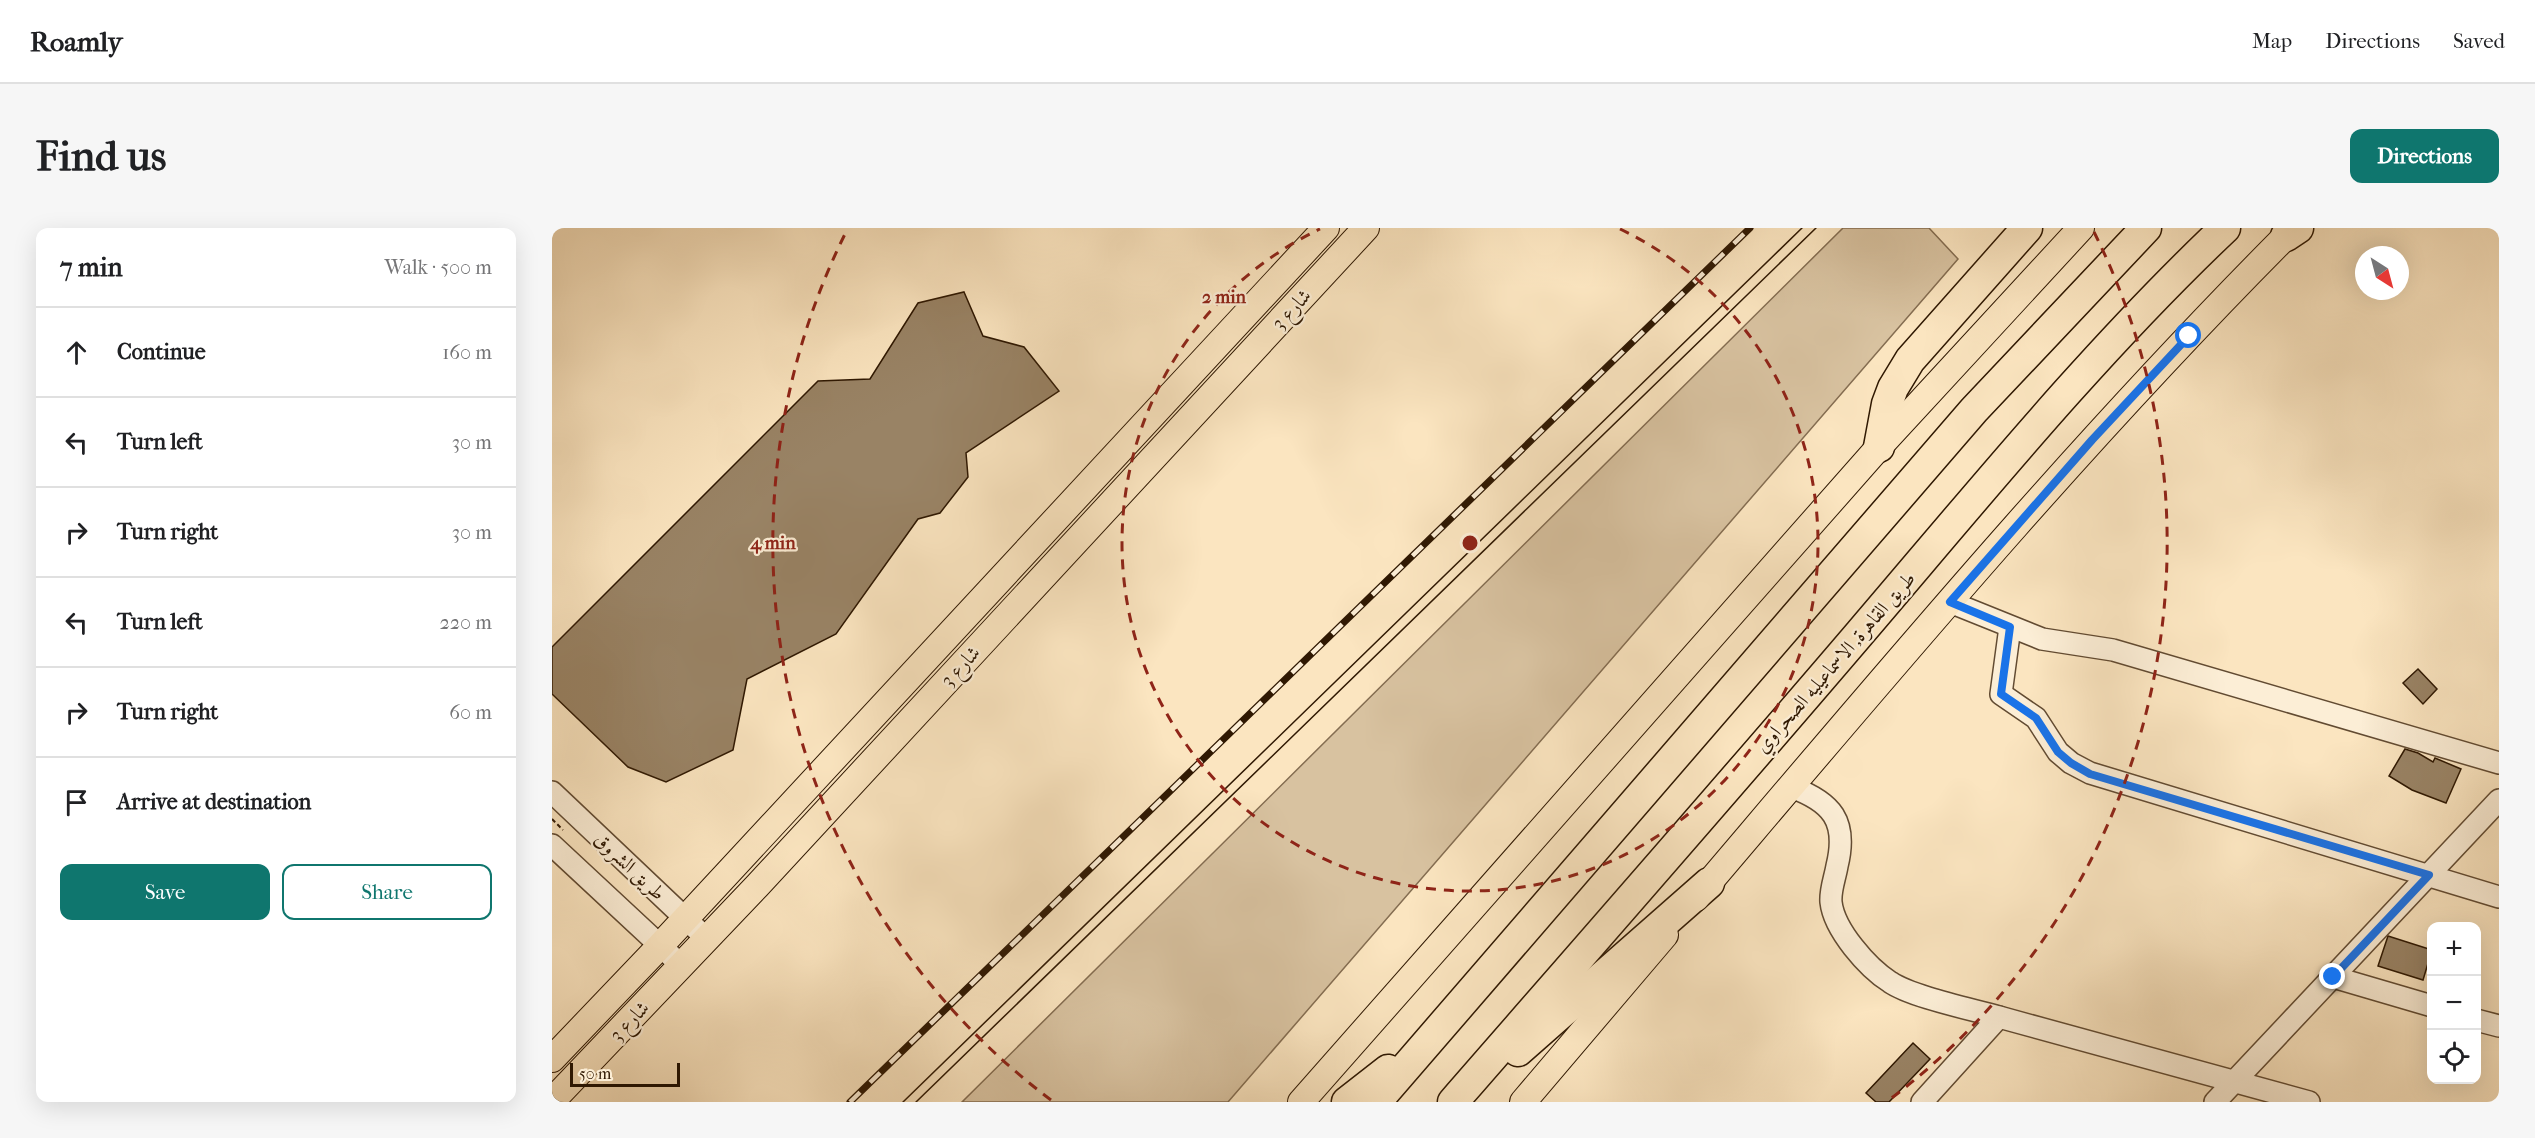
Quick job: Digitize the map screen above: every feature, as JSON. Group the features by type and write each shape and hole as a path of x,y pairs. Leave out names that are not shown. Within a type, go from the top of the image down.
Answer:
{"highway":[{"path":"1879,447 1887,404 1910,360 2027,228"},
{"path":"1376,1102 1974,410 2146,228"},
{"name":"طريق القاهرة, الاسماعيليه الصحراوي","path":"1453,1102 2039,424 2188,263 2225,228"},
{"path":"1460,1102 1709,883"},
{"path":"1347,1102 1435,1034"}],"main road":[{"name":"شارع 3","path":"552,1059 660,946 1326,228"},
{"name":"شارع 3","path":"552,1101 682,966 1366,228"},
{"path":"1301,1102 1879,447 2081,228"},
{"path":"1523,1102 1950,602 2092,440 2293,231"}],"street":[{"path":"1950,602 2042,639 2113,651 2499,763"},
{"path":"2010,627 2001,694 2036,718 2058,752 2090,774 2499,897"},
{"path":"1791,787 1814,796 1827,806 1835,820 1842,846 1832,887 1831,903 1837,921 1860,955 1891,983 1907,990 1999,1017 2310,1102"},
{"name":"طريق الشروق","path":"552,792 707,939"},
{"path":"2215,1102 2499,800"},
{"name":"طريق الشروق","path":"552,845 682,966"},
{"path":"2333,977 2427,1005"},
{"path":"1922,1102 1999,1017"},
{"path":"2481,1021 2499,1026"}],"shaded area":[{"path":"1843,228 1929,228 1958,259 1228,1102 962,1102"}],"building":[{"path":"964,292 983,336 1024,347 1059,391 966,453 968,477 940,513 918,519 836,634 747,679 733,750 666,782 628,767 552,694 552,647 818,381 870,379 918,303"},
{"path":"2418,669 2437,689 2423,704 2403,683"},
{"path":"2405,749 2418,753 2433,762 2435,758 2461,769 2446,803 2412,790 2389,776"},
{"path":"2388,936 2427,948 2427,967 2423,980 2378,966"},
{"path":"1913,1043 1930,1059 1889,1102 1876,1102 1866,1093"}],"tram line":[{"path":"903,1102 1802,228"},
{"path":"916,1102 1816,228"}],"railway":[{"path":"850,1102 1750,228"}],"route":[{"path":"2189,336 2092,440 1950,602 2010,627 2001,694 2036,718 2058,752 2090,774 2429,875 2333,977"}]}
